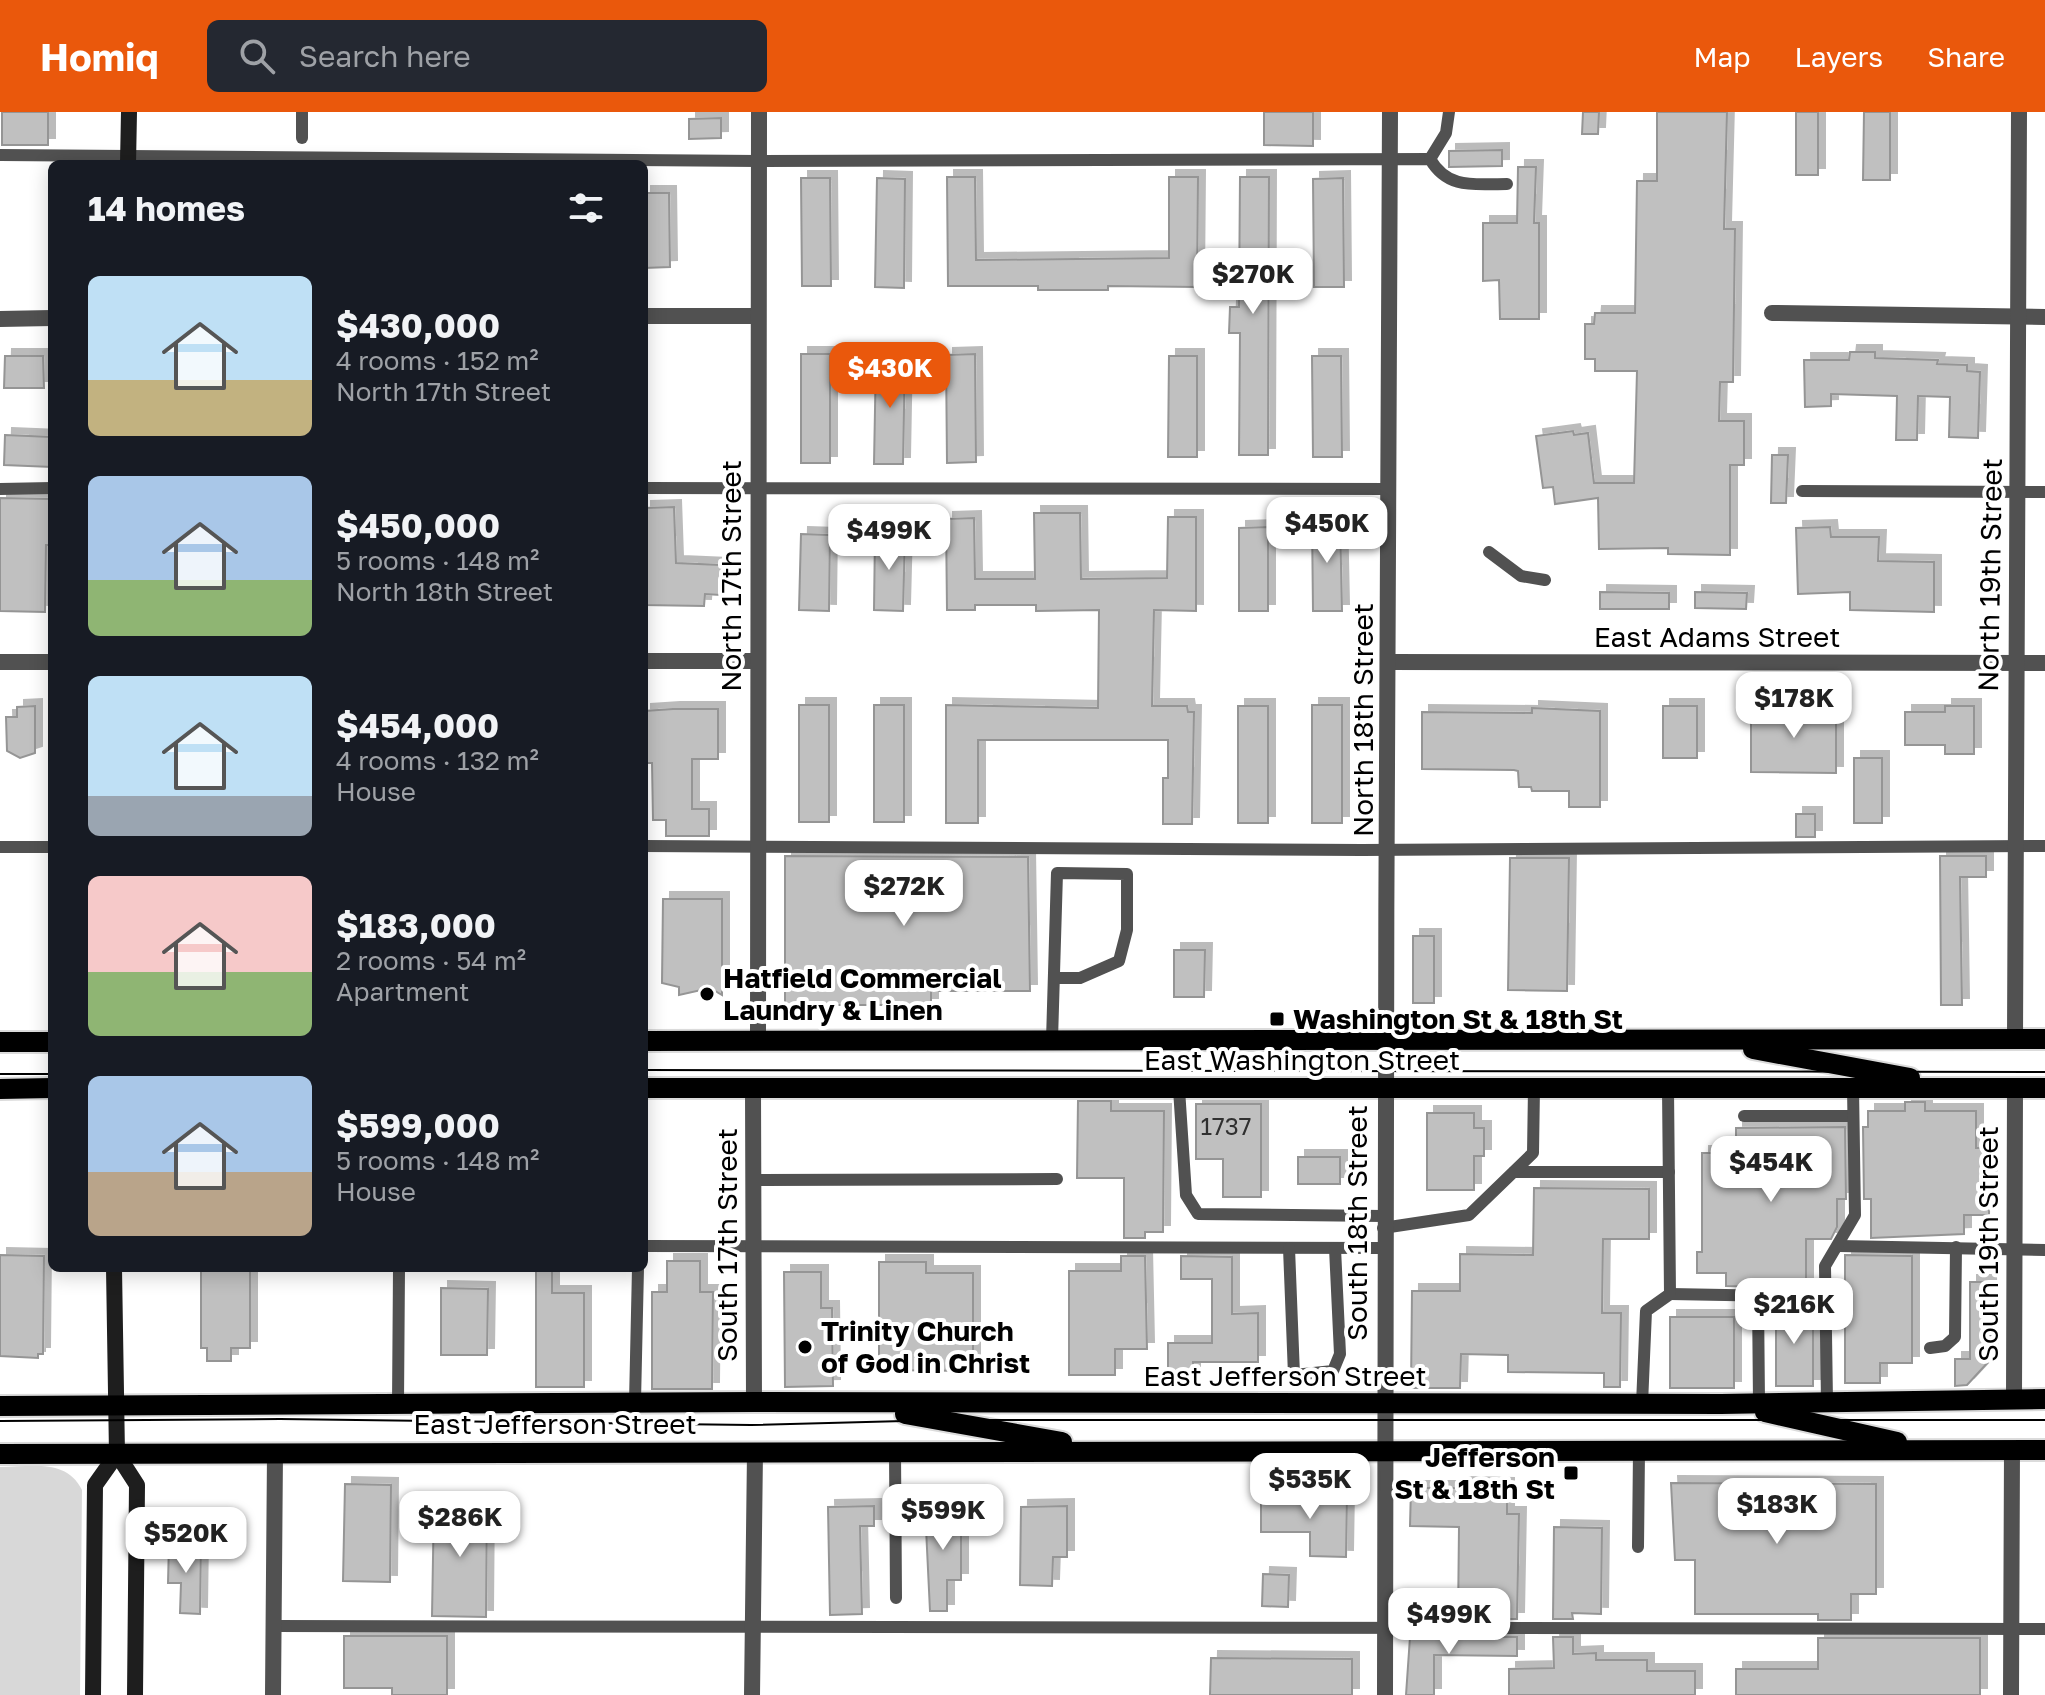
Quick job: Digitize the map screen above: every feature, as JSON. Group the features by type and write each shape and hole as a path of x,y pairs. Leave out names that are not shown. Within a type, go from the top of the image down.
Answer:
{"main road":[{"path":"128,159 129,112"},
{"name":"East Washington Street","path":"1702,1039 1961,1088"},
{"name":"East Washington Street","path":"648,1041 2045,1039"},
{"path":"0,1042 48,1042"},
{"name":"East Washington Street","path":"648,1087 2045,1088"},
{"path":"0,1089 48,1088"},
{"path":"114,1272 117,1454 137,1485 135,1695"},
{"name":"East Jefferson Street","path":"0,1406 635,1402 1721,1404 2045,1399"},
{"name":"East Jefferson Street","path":"849,1404 1111,1451"},
{"name":"East Jefferson Street","path":"1721,1404 1931,1449"},
{"name":"East Jefferson Street","path":"0,1454 2045,1450"},
{"path":"93,1695 95,1485 117,1454"}],"street":[{"name":"North 17th Street","path":"758,1040 756,488 759,112"},
{"name":"North 18th Street","path":"1384,1039 1389,850 1390,112"},
{"name":"North 19th Street","path":"2015,1039 2019,112"},
{"path":"1772,313 2045,317"},
{"path":"648,316 758,316"},
{"path":"0,319 48,318"},
{"path":"648,661 757,661"},
{"path":"0,662 48,662"},
{"name":"East Adams Street","path":"1388,662 2045,663"},
{"name":"South 18th Street","path":"1384,1039 1385,1695"},
{"name":"South 19th Street","path":"2014,1399 2015,1088"},
{"name":"South 17th Street","path":"753,1089 754,1402"},
{"path":"2011,1695 2012,1450"},
{"path":"752,1695 755,1452"},
{"path":"273,1695 275,1453"}],"lane":[{"path":"302,112 302,138"},
{"path":"1430,159 1446,133 1449,112"},
{"path":"0,155 128,159 472,160"},
{"path":"648,161 1430,159"},
{"path":"1430,159 1439,174 1457,184 1507,184"},
{"path":"0,489 48,488"},
{"path":"648,488 1389,489"},
{"path":"1802,491 2045,492"},
{"path":"1489,552 1521,576 1545,580"},
{"path":"648,846 1389,850 2045,846"},
{"path":"0,847 48,847"},
{"path":"1052,1040 1057,873 1127,874 1127,930 1119,961 1080,978 1054,978"},
{"path":"1179,1089 1186,1195 1198,1214 1383,1222 1469,1215 1533,1153 1534,1088"},
{"path":"1827,1402 1825,1266 1855,1215 1853,1088"},
{"path":"1668,1089 1670,1294"},
{"path":"1744,1116 1853,1116"},
{"path":"1514,1172 1669,1172"},
{"path":"753,1180 1057,1179"},
{"path":"648,1246 1383,1248"},
{"path":"1839,1246 2045,1250"},
{"path":"1930,1348 1945,1346 1955,1337 1956,1247"},
{"path":"1289,1248 1294,1375 1333,1371 1340,1354 1335,1248"},
{"path":"398,1404 399,1272"},
{"path":"635,1402 638,1272"},
{"path":"1642,1404 1646,1311 1670,1294 1826,1297"},
{"path":"1758,1297 1759,1403"},
{"path":"1304,1374 1306,1404"},
{"path":"895,1451 896,1598"},
{"path":"1638,1547 1639,1451"},
{"path":"273,1626 2045,1629"}],"shaded area":[{"path":"47,1466 67,1473 82,1490 80,1695 0,1695 0,1467"}],"building":[{"path":"2,112 48,112 48,145 2,145"},
{"path":"1264,112 1313,112 1313,146 1264,145"},
{"path":"1583,112 1599,112 1598,134 1582,134"},
{"path":"1657,112 1727,112 1724,229 1735,229 1733,382 1720,382 1719,421 1744,421 1744,465 1730,465 1730,555 1668,554 1668,548 1599,549 1598,498 1555,504 1553,487 1543,488 1536,436 1573,431 1574,435 1588,433 1594,483 1634,483 1637,371 1595,371 1595,359 1585,359 1585,324 1594,324 1595,313 1635,313 1637,181 1657,181"},
{"path":"1796,112 1818,112 1818,175 1796,175"},
{"path":"1864,112 1890,112 1890,180 1863,180"},
{"path":"721,118 721,138 689,139 689,119"},
{"path":"1502,150 1502,166 1449,167 1449,151"},
{"path":"1518,167 1536,167 1534,223 1539,223 1539,319 1500,319 1499,280 1483,281 1483,223 1517,223"},
{"path":"947,177 975,177 976,260 1169,258 1169,177 1198,177 1197,287 1108,286 1108,290 1038,290 1038,286 948,286"},
{"path":"1240,177 1269,177 1268,455 1239,455 1240,333 1229,333 1230,307 1239,307"},
{"path":"801,178 830,178 831,286 802,286"},
{"path":"877,178 905,179 904,288 875,287"},
{"path":"1343,178 1344,287 1314,287 1313,179"},
{"path":"648,193 669,193 670,267 648,268"},
{"path":"1850,352 1875,352 1875,358 1938,360 1937,364 1967,365 1967,371 1980,372 1978,438 1949,437 1950,397 1918,396 1917,440 1896,440 1897,396 1831,394 1831,406 1805,407 1804,360 1849,360"},
{"path":"801,354 830,354 830,463 801,463"},
{"path":"975,354 976,462 947,463 946,355"},
{"path":"5,356 43,356 44,388 4,388"},
{"path":"876,356 905,356 903,464 874,464"},
{"path":"1169,356 1197,356 1197,457 1168,457"},
{"path":"1312,356 1341,356 1342,457 1313,457"},
{"path":"5,435 48,437 48,467 4,465"},
{"path":"1772,455 1788,455 1786,503 1771,503"},
{"path":"0,498 48,499 45,612 0,611"},
{"path":"674,507 676,563 721,565 720,595 705,594 704,606 648,605 648,508"},
{"path":"1034,513 1080,513 1081,579 1167,578 1168,517 1196,517 1196,611 1154,610 1152,706 1187,706 1188,712 1194,712 1192,824 1163,824 1163,778 1168,778 1168,740 978,740 978,823 946,823 946,705 1098,708 1099,610 1036,611 1036,605 975,605 975,610 947,610 946,519 974,518 975,579 1035,579"},
{"path":"1340,518 1342,611 1313,611 1312,519"},
{"path":"1268,527 1268,611 1239,611 1239,528"},
{"path":"1830,527 1831,537 1879,537 1878,561 1934,562 1934,612 1850,610 1850,592 1798,594 1796,528"},
{"path":"801,534 830,535 829,611 799,610"},
{"path":"875,534 905,535 903,611 874,610"},
{"path":"1600,592 1669,593 1669,609 1600,609"},
{"path":"1695,592 1747,593 1746,609 1695,608"},
{"path":"799,705 829,705 829,822 799,822"},
{"path":"874,705 904,705 904,822 874,822"},
{"path":"1312,705 1342,705 1342,823 1312,823"},
{"path":"35,706 35,753 20,758 7,751 6,717 17,717 17,707"},
{"path":"1238,706 1268,706 1268,823 1238,823"},
{"path":"1663,706 1697,706 1697,758 1663,758"},
{"path":"1836,706 1836,773 1751,772 1751,708"},
{"path":"1945,706 1974,706 1974,754 1945,754 1945,745 1905,745 1905,712 1945,712"},
{"path":"1532,708 1600,711 1600,807 1569,807 1569,791 1532,791 1531,787 1519,787 1518,771 1514,770 1422,769 1422,712 1532,713"},
{"path":"718,709 718,759 692,759 692,809 709,809 709,836 666,836 666,820 653,820 648,711"},
{"path":"1854,758 1882,758 1882,823 1854,823"},
{"path":"1796,814 1815,814 1815,837 1796,837"},
{"path":"785,856 1028,857 1030,991 931,991 931,1005 785,1005"},
{"path":"1940,856 1986,856 1986,877 1960,877 1962,1005 1941,1005"},
{"path":"1510,858 1569,858 1567,991 1508,990"},
{"path":"663,899 722,899 722,995 710,988 679,995 679,987 662,983"},
{"path":"1413,936 1434,936 1434,1003 1413,1003"},
{"path":"1174,950 1205,950 1204,997 1174,997"},
{"path":"1078,1101 1111,1101 1111,1111 1164,1111 1163,1232 1145,1232 1145,1238 1124,1238 1124,1178 1077,1178"},
{"path":"1905,1102 1925,1102 1925,1111 1976,1111 1976,1148 1990,1148 1989,1215 1964,1215 1964,1234 1871,1238 1871,1199 1864,1199 1863,1127 1868,1127 1868,1111 1905,1111"},
{"path":"1196,1104 1261,1104 1261,1197 1223,1197 1223,1159 1196,1159"},
{"path":"1427,1113 1474,1113 1474,1128 1484,1128 1484,1156 1474,1156 1474,1190 1427,1190"},
{"path":"1845,1127 1846,1199 1837,1199 1837,1227 1831,1239 1806,1239 1806,1288 1726,1286 1726,1273 1697,1273 1697,1252 1702,1252 1702,1153 1736,1153 1736,1128"},
{"path":"1298,1157 1340,1157 1340,1184 1298,1184"},
{"path":"1534,1188 1649,1189 1649,1239 1603,1239 1602,1313 1621,1313 1620,1387 1604,1387 1604,1373 1508,1372 1508,1355 1461,1354 1460,1388 1411,1388 1412,1291 1460,1291 1460,1254 1533,1255"},
{"path":"0,1255 44,1256 43,1354 38,1354 38,1358 0,1356"},
{"path":"1845,1255 1912,1256 1912,1363 1880,1363 1880,1383 1845,1383"},
{"path":"1121,1256 1145,1256 1147,1349 1115,1349 1115,1375 1069,1375 1069,1271 1121,1271"},
{"path":"1181,1256 1232,1257 1232,1314 1258,1313 1258,1362 1193,1362 1193,1380 1168,1380 1168,1343 1212,1343 1212,1279 1181,1279"},
{"path":"667,1261 700,1261 700,1292 713,1292 712,1389 652,1389 652,1292 667,1292"},
{"path":"879,1262 926,1262 926,1273 973,1273 973,1371 879,1370"},
{"path":"201,1272 250,1272 250,1348 231,1348 231,1361 207,1361 207,1348 201,1348"},
{"path":"536,1272 552,1272 552,1293 584,1293 584,1387 536,1387"},
{"path":"784,1272 821,1272 821,1308 832,1308 833,1386 785,1387"},
{"path":"1970,1282 1989,1282 1991,1359 1967,1385 1955,1386 1955,1359 1970,1359"},
{"path":"441,1288 488,1289 487,1355 441,1355"},
{"path":"1776,1305 1813,1307 1813,1386 1776,1386"},
{"path":"1670,1317 1734,1317 1734,1388 1670,1388"},
{"path":"1671,1483 1876,1484 1876,1594 1851,1594 1851,1620 1818,1620 1818,1614 1695,1614 1695,1560 1675,1560"},
{"path":"345,1484 391,1485 390,1582 343,1581"},
{"path":"1459,1484 1507,1485 1507,1514 1519,1514 1517,1619 1458,1619 1459,1527 1410,1526 1411,1488 1459,1488"},
{"path":"1310,1496 1347,1496 1346,1557 1310,1556 1310,1532 1261,1532 1261,1498 1310,1499"},
{"path":"434,1500 487,1501 486,1617 432,1616"},
{"path":"874,1506 874,1526 860,1526 862,1614 830,1615 828,1507"},
{"path":"961,1506 961,1580 947,1580 947,1611 930,1611 925,1507"},
{"path":"1067,1506 1067,1557 1053,1557 1052,1586 1020,1585 1021,1507"},
{"path":"1554,1527 1602,1528 1601,1614 1572,1613 1573,1619 1553,1619"},
{"path":"169,1543 201,1544 200,1614 180,1613 181,1583 168,1583"},
{"path":"1263,1574 1289,1575 1288,1607 1262,1606"},
{"path":"344,1636 447,1636 447,1695 392,1695 392,1688 344,1688"},
{"path":"1410,1637 1517,1637 1517,1656 1434,1655 1434,1695 1406,1695"},
{"path":"1553,1637 1573,1637 1573,1654 1596,1653 1596,1660 1647,1660 1647,1671 1695,1671 1695,1695 1509,1695 1509,1669 1554,1668"},
{"path":"1818,1638 1980,1638 1980,1695 1736,1695 1736,1669 1818,1669"},
{"path":"1211,1658 1352,1659 1352,1695 1210,1695"}],"tram line":[{"path":"648,1070 2045,1072"},
{"path":"0,1074 48,1074"},
{"path":"0,1421 280,1419 751,1425 942,1420 2045,1420"}],"place":[{"name":"Hatfield Commercial Laundry & Linen","path":"707,994"},
{"name":"Washington St & 18th St","path":"1277,1019"},
{"name":"Trinity Church of God in Christ","path":"805,1347"},
{"name":"Jefferson St & 18th St","path":"1571,1473"}]}
